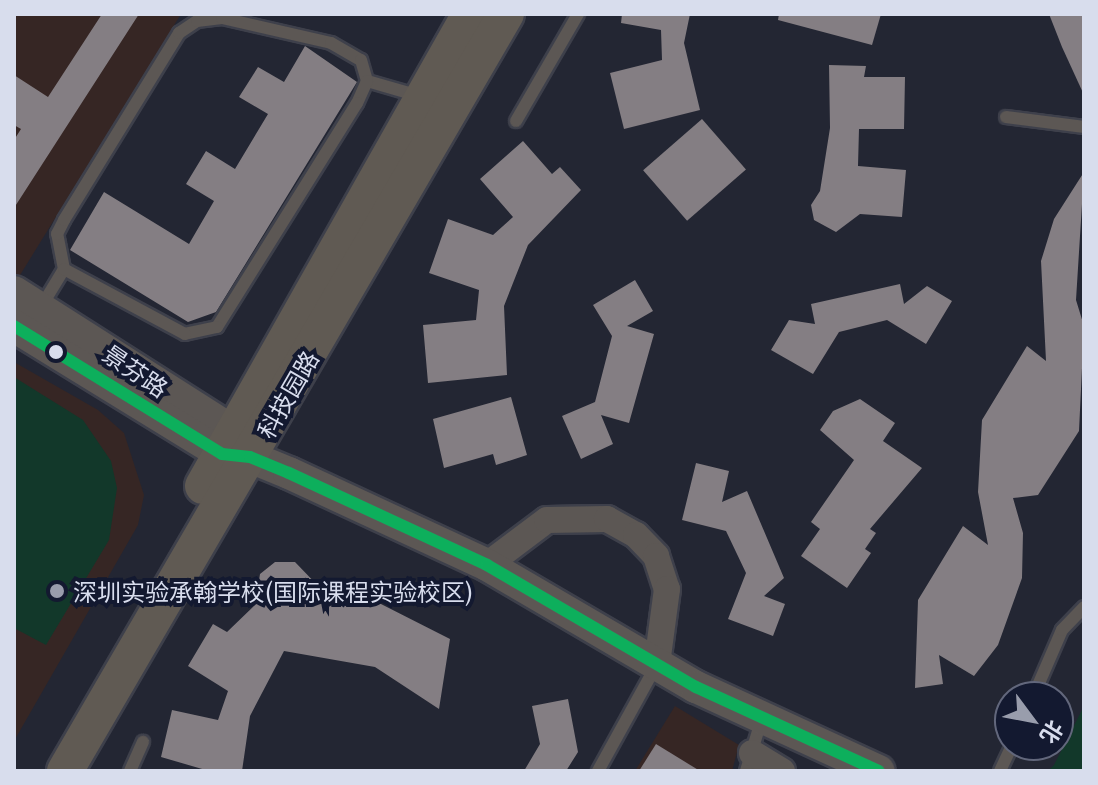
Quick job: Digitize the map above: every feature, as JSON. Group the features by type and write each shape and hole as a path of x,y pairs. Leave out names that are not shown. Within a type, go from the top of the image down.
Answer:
{"main road":[{"name":"科技园路","path":"65,771 470,14"},
{"name":"科技园路","path":"38,771 506,14"}],"street":[{"name":"景芬路","path":"28,300 236,448"},
{"name":"景芬路","path":"14,326 236,448 487,565 657,664 879,771"},
{"path":"487,565 547,520 607,519 636,535 656,556 667,589 669,615 657,664"},
{"path":"749,762 782,771"}],"lane":[{"path":"516,121 578,14"},
{"path":"205,17 331,43 361,60 367,81 217,327 185,334 64,269 57,234 179,33 205,17"},
{"path":"367,81 426,97"},
{"path":"1006,117 1084,127"},
{"path":"28,300 64,269"},
{"path":"1040,681 1062,630 1084,607"},
{"path":"598,771 657,664"},
{"path":"749,762 762,716"},
{"path":"130,771 143,742"}],"shaded area":[{"path":"14,14 181,14 17,280 14,278"},
{"name":"深圳实验承翰学校(国际课程实验校区)","path":"14,362 98,410 124,433 144,495 138,525 14,741"},
{"path":"675,706 739,745 732,771 635,771"}],"green space":[{"name":"深圳实验承翰学校(国际课程实验校区)","path":"14,377 83,420 111,461 117,488 109,540 46,645 14,628"},
{"path":"1084,706 1084,771 1048,771 1056,761 1074,761 1074,726"}],"building":[{"path":"102,14 139,14 14,208 14,140 21,129 14,125 14,75 48,97"},
{"path":"622,14 690,14 684,43 700,110 624,129 610,73 662,60 661,30 621,23"},
{"path":"779,14 881,14 872,45 778,20"},
{"path":"1049,14 1084,14 1084,95 1062,47"},
{"path":"305,46 357,82 216,312 188,322 70,250 104,192 189,244 214,201 186,184 206,151 235,169 268,114 239,97 258,67 284,82"},
{"path":"829,65 866,66 864,77 905,77 904,129 859,129 858,166 906,170 902,217 860,214 836,232 814,220 811,205 820,191 830,128"},
{"path":"702,119 746,170 687,221 643,170"},
{"path":"523,141 552,174 560,167 581,190 528,245 504,306 507,375 428,383 423,325 476,320 479,290 429,273 448,219 493,235 513,217 480,179"},
{"path":"1084,172 1076,300 1084,326 1079,431 1038,495 1013,498 1023,533 1022,578 998,645 974,676 939,655 943,684 915,688 918,600 963,526 988,545 978,492 982,420 1027,346 1046,361 1041,261 1054,219"},
{"path":"635,280 653,311 627,326 654,334 629,423 601,415 613,444 581,459 562,416 595,402 612,336 593,305"},
{"path":"900,284 904,304 927,286 952,301 926,344 887,320 839,332 813,374 771,350 789,320 815,324 811,304"},
{"path":"511,397 527,455 496,465 493,454 444,468 433,419"},
{"path":"860,399 895,423 883,441 922,468 870,529 876,533 865,549 871,553 847,588 801,556 820,529 811,522 854,460 820,430 833,411"},
{"path":"696,463 729,471 722,502 747,491 784,578 764,596 785,604 773,636 728,619 746,573 726,531 682,520"},
{"path":"275,562 295,562 322,590 379,603 450,639 439,709 375,667 284,651 250,716 242,771 209,771 161,757 172,710 218,720 228,691 188,666 213,624 227,632 255,605 260,574"},
{"path":"568,699 578,752 566,771 524,771 540,744 532,706"},
{"path":"656,744 700,771 639,771"}],"transit line":[{"path":"14,326 222,454 250,457 289,473 487,565 696,687 879,771"}],"place":[{"name":"深圳实验承翰学校(国际课程实验校区)","path":"57,591"}]}
